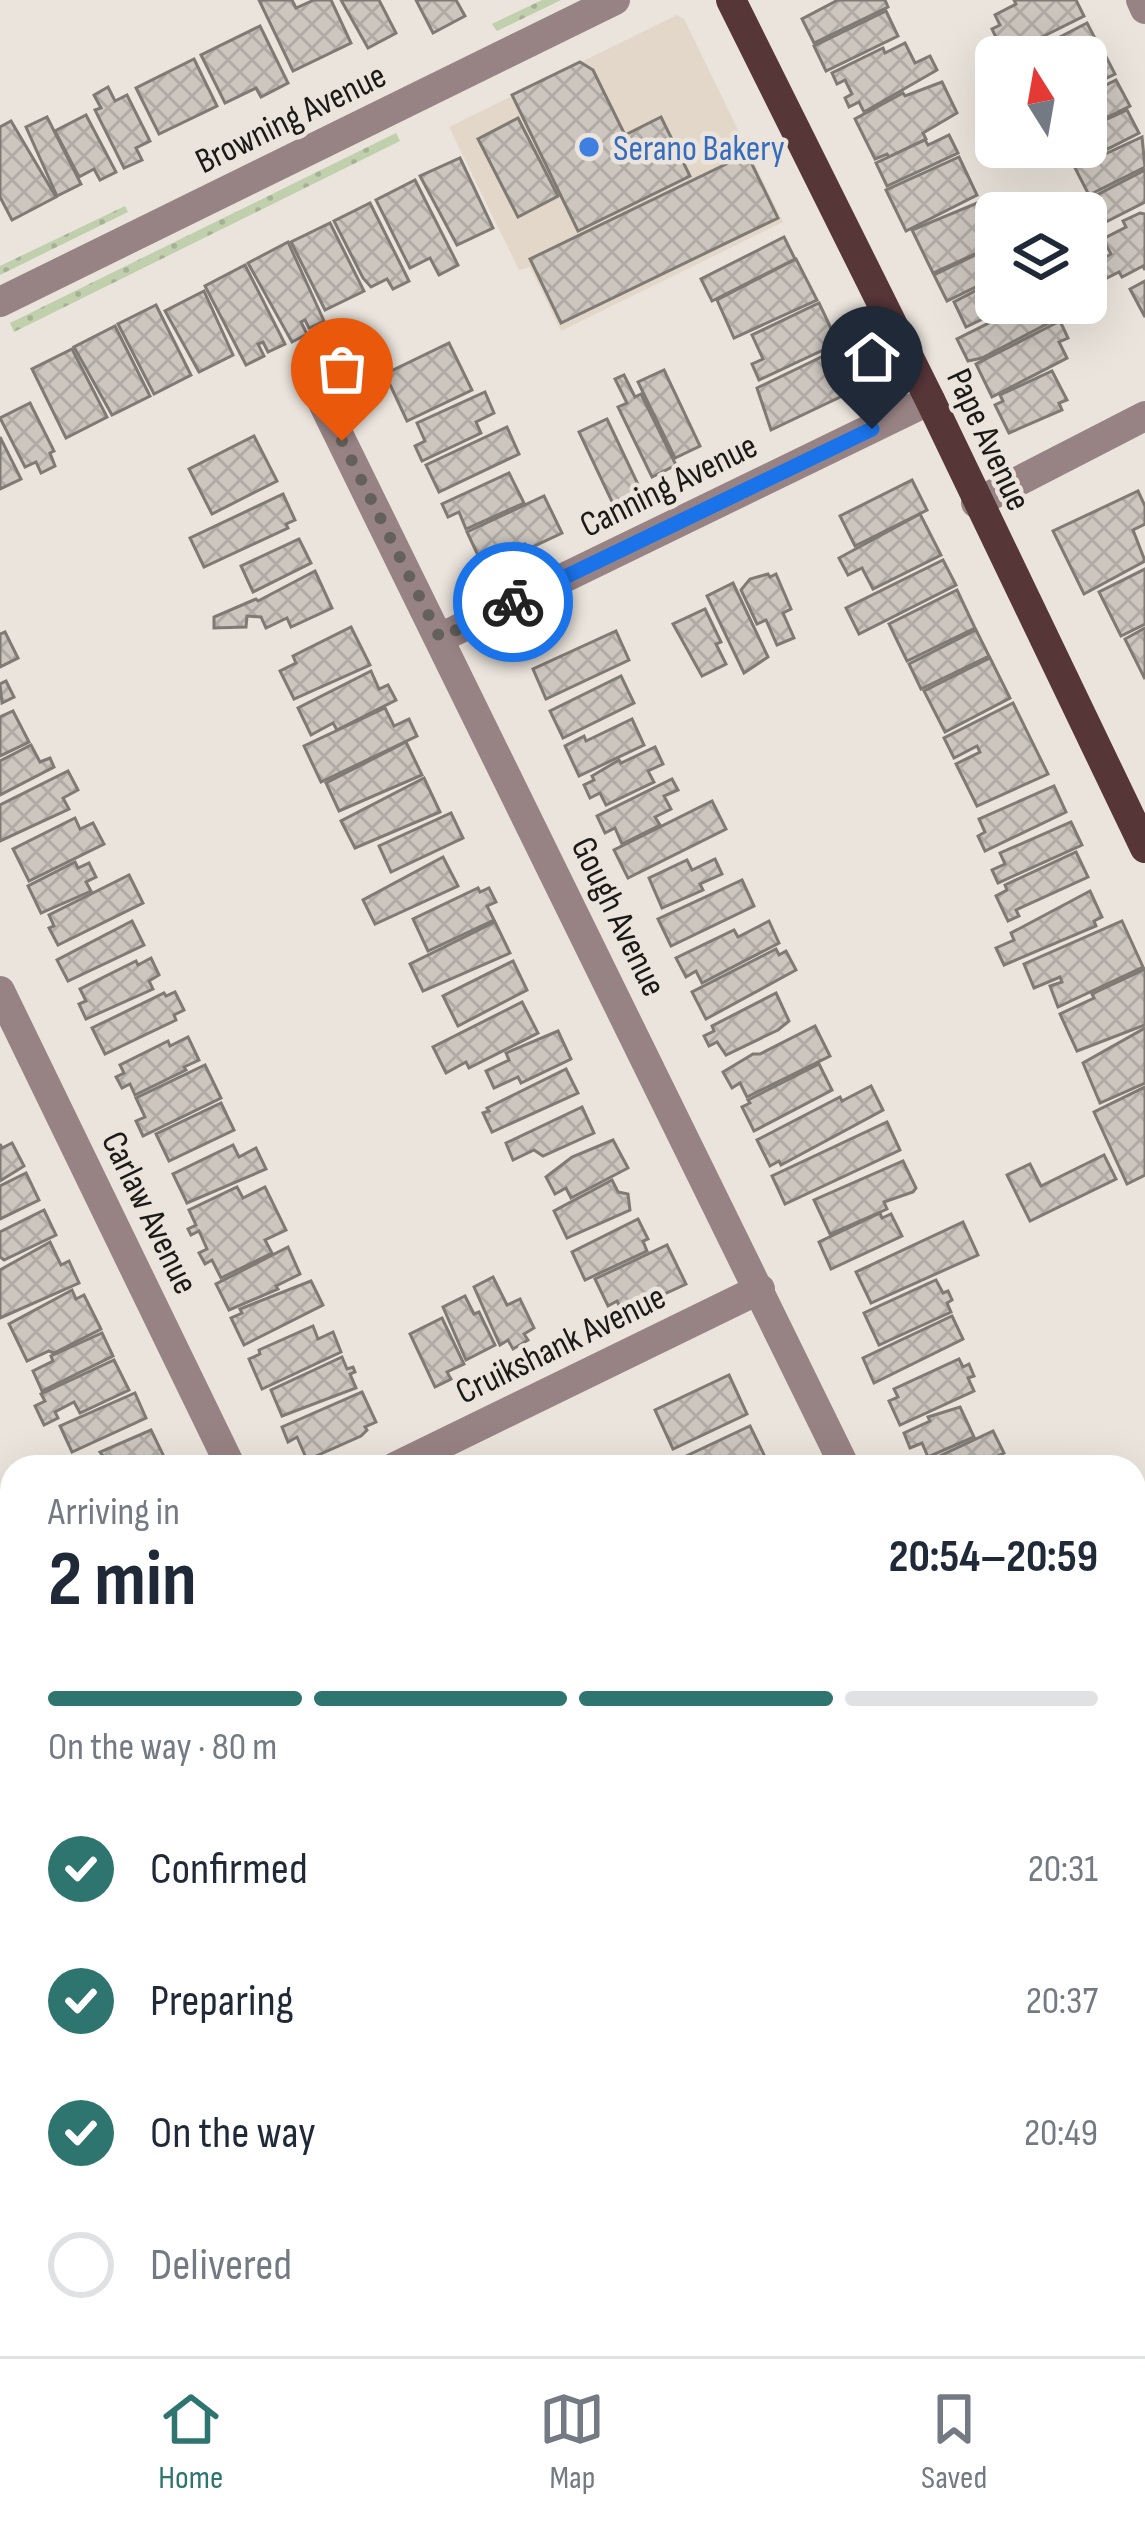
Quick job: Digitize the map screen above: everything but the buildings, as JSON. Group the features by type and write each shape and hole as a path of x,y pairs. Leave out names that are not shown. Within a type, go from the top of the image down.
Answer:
{"main road":[{"name":"Pape Avenue","path":"731,0 1145,848"}],"street":[{"name":"Browning Avenue","path":"0,302 615,0"},
{"path":"1141,0 1145,9"},
{"name":"Gough Avenue","path":"322,400 839,1455"},
{"name":"Canning Avenue","path":"440,638 930,400"},
{"path":"976,503 1145,416"},
{"name":"Carlaw Avenue","path":"0,991 225,1455"},
{"name":"Cruikshank Avenue","path":"420,1455 760,1289"}],"shaded area":[{"path":"677,15 684,19 783,222 561,331 530,267 519,270 449,127"}],"green space":[{"path":"542,0 561,0 497,31 492,24"},
{"path":"396,133 400,141 14,332 10,323"},
{"path":"125,206 128,212 0,275 0,266"}],"way so far":[{"path":"342,441 440,638 513,602"}],"place":[{"name":"Serano Bakery","path":"589,147"}],"route":[{"path":"513,602 872,429"}]}
